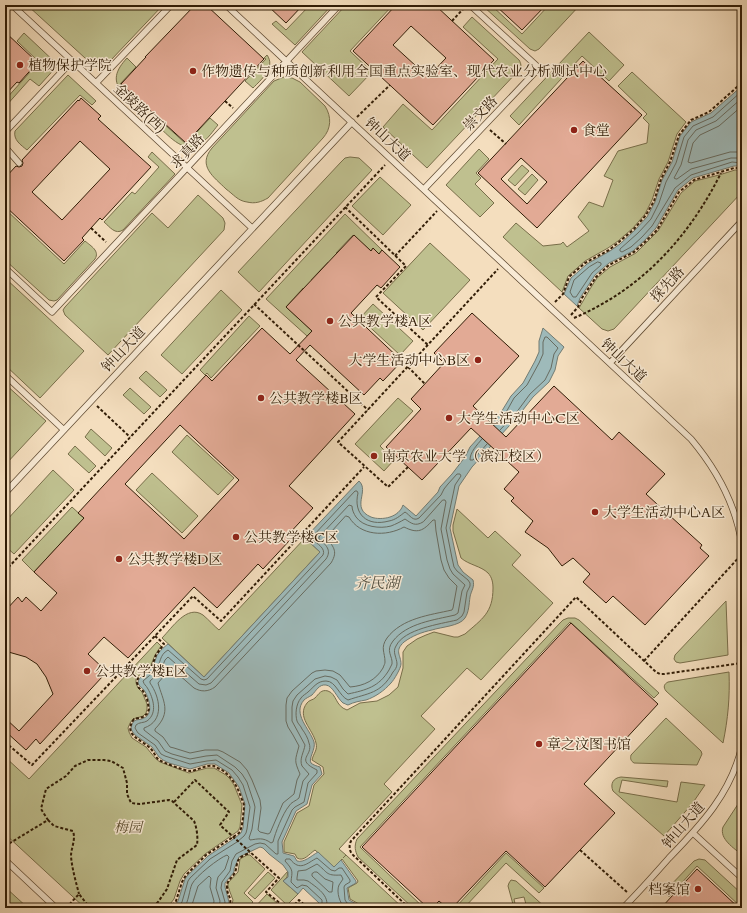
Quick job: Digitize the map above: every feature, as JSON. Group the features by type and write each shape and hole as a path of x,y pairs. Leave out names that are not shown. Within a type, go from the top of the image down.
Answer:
{"lane":[{"name":"金陵路(西)","path":"12,5 252,228"},
{"path":"96,83 171,5"},
{"path":"226,5 352,122"},
{"name":"求真路","path":"5,268 52,312 339,5"},
{"name":"崇文路","path":"424,189 539,68 470,5"},
{"path":"5,132 72,61"},
{"name":"钟山大道","path":"5,493 352,122 691,439 706,457 719,477 732,506 742,545"},
{"path":"5,147 19,163"},
{"name":"探先路","path":"610,363 742,221"},
{"path":"5,375 64,430"},
{"name":"钟山大道","path":"623,908 705,819 723,793 742,746"},
{"path":"693,833 742,878"},
{"path":"5,860 56,908"}],"path":[{"path":"452,21 467,5"},
{"path":"550,307 563,294 569,277 585,263 609,250 619,242 634,229 646,215 654,201 661,179 670,162 679,135 688,122 709,112 742,83"},
{"path":"352,122 390,85"},
{"path":"485,125 506,144"},
{"path":"5,571 391,158"},
{"path":"566,321 578,307 582,298 596,277 609,265 634,252 656,230 679,192 694,180 734,168 742,168"},
{"path":"566,321 596,307 620,293 638,280 663,257 695,218 710,194 721,172"},
{"path":"396,256 442,206"},
{"path":"345,207 406,266 376,297 428,345"},
{"path":"91,228 113,248"},
{"path":"408,467 388,487 338,442 504,263"},
{"path":"254,304 368,410"},
{"path":"408,367 424,384"},
{"path":"91,401 130,436"},
{"path":"5,742 32,765 193,596 221,621 364,467"},
{"path":"644,661 742,553"},
{"path":"409,908 352,854 349,849 351,841 576,597 656,672 660,674 742,663"},
{"path":"154,636 164,644 156,655 152,666 138,678 137,683 139,688 143,691 149,709 147,714 131,723 131,732 134,737 151,749 157,758 172,766 190,771 207,766 214,766 228,774 238,788 244,805 242,828 239,833 234,838 206,855 186,875 182,882 176,901 170,908"},
{"path":"90,908 79,894 71,857 74,833 73,831 54,826 41,809 46,789 66,776 75,766 88,760 111,761 123,768 127,783 127,794 131,803 140,804 169,800 174,802 196,825 197,845 177,860 167,889 152,908"},
{"path":"174,802 195,780 229,812 220,825 278,878 266,892 286,908"},
{"path":"5,846 48,820"},
{"path":"580,850 633,898"},
{"path":"229,908 231,901 227,883 236,872 239,858 250,852"},
{"path":"66,908 79,894"},
{"path":"291,908 299,900 308,908"},
{"path":"277,908 281,904"}],"green space":[{"path":"27,5 163,5 111,60 98,64 85,58"},
{"path":"310,5 332,5 295,45 272,24 276,21 286,30"},
{"path":"346,5 393,5 350,51 372,72 349,96 302,52"},
{"path":"491,5 522,34 549,5 580,5 539,49 535,51 530,49 483,6"},
{"path":"472,17 519,60 521,68 427,168 383,127 403,104 432,130 498,59 463,27"},
{"path":"589,32 624,65 609,81 582,56 519,125 510,116"},
{"path":"24,33 58,65 39,86 30,79 5,107 5,100 39,62 17,41"},
{"path":"267,55 270,64 269,69 253,88 245,81 266,59 264,58"},
{"path":"127,58 136,67 120,84 126,91 124,94 117,85 116,76 120,67"},
{"path":"632,72 686,122 677,134 668,162 659,179 652,200 645,214 633,228 618,241 585,261 568,276 562,292 503,237 516,223 543,246 561,244 563,242 567,247 589,231 578,217 589,202 603,207 613,180 604,176 618,151 647,143 649,124 643,118 647,114 618,86"},
{"path":"68,75 96,101 92,105 80,95 27,150 16,140 15,131"},
{"path":"284,77 292,78 300,82 325,106 330,119 328,131 268,198 260,202 250,203 238,199 212,176 206,160 212,148 274,81"},
{"path":"210,118 218,125 206,139 195,146 189,147 178,143 159,127 163,123 186,144"},
{"path":"479,149 489,159 476,173 481,178 475,184 494,203 480,217 446,185"},
{"path":"152,152 175,174 123,230 118,232 115,231 104,222 132,192 135,194 159,167 148,157"},
{"path":"345,158 359,158 372,170 259,292 238,272 341,162"},
{"path":"522,165 529,171 515,186 508,180"},
{"path":"735,170 742,170 742,192 614,329 608,331 602,329 579,308 597,278 610,267 636,253 658,231 681,193 695,181"},
{"path":"532,174 538,180 525,195 518,189"},
{"path":"380,177 411,205 383,235 352,206"},
{"path":"198,195 223,218 225,223 224,230 108,355 65,315 63,310 152,213 168,228"},
{"path":"5,209 64,264 85,241 96,251 95,259 57,300 49,300 5,260"},
{"path":"345,214 382,250 379,254 373,248 371,251 353,235 336,253 354,269 346,278 328,262 311,280 329,296 321,304 303,288 286,307 312,331 307,336 266,299"},
{"path":"430,243 470,280 423,330 383,293"},
{"path":"5,278 84,351 40,398 5,365"},
{"path":"221,290 242,310 182,374 161,355"},
{"path":"373,304 413,341 400,355 360,318"},
{"path":"249,316 260,326 211,378 207,373 205,375 200,370"},
{"path":"146,371 167,390 160,397 139,378"},
{"path":"5,384 46,421 5,465"},
{"path":"130,388 151,407 144,414 123,395"},
{"path":"398,398 413,411 380,446 394,460 384,471 355,444"},
{"path":"91,429 112,448 105,456 85,437"},
{"path":"187,435 234,478 218,495 172,452"},
{"path":"75,446 96,466 89,473 68,454"},
{"path":"53,470 74,490 14,554 5,546 5,522"},
{"path":"152,473 198,516 182,533 136,490"},
{"path":"72,507 84,518 34,572 22,560"},
{"path":"457,509 488,538 495,531 521,555 512,565 553,603 481,680 467,668 421,716 435,729 384,784 392,792 339,849 403,908 366,908 350,899 348,888 358,881 342,859 334,867 315,850 302,859 297,858 295,854 284,852 284,842 297,813 309,806 314,785 324,774 323,767 312,760 316,750 316,745 304,718 304,708 308,702 314,699 320,692 324,691 331,693 340,706 347,710 360,703 377,701 389,695 398,687 403,668 403,652 407,646 417,639 434,632 454,637 465,634 477,624 489,610 492,597 492,580 485,571 461,558 453,531"},
{"path":"305,538 320,552 204,677 162,638 180,619 186,615 197,612 203,615 219,630"},
{"path":"726,601 728,655 680,663 676,662 674,659 675,655"},
{"path":"568,618 575,618 579,620 659,693 654,698 570,622 360,847 424,908 413,908 358,857 355,848 357,839 560,623"},
{"name":"梅园","path":"157,642 161,646 151,665 136,678 138,688 142,692 147,704 146,713 143,716 133,719 128,728 129,732 132,738 146,747 160,762 189,773 207,768 214,768 226,775 234,785 242,805 240,827 238,831 205,854 184,874 174,899 167,908 85,908 5,834 5,757 29,779"},
{"path":"729,672 728,708 723,743 666,691 664,687 668,682"},
{"path":"666,718 701,751 702,754 697,765 634,763 631,761 631,755"},
{"path":"621,777 668,781 667,787 622,780 619,792 677,802 681,782 705,785 692,804 664,836 613,791 613,782"},
{"path":"742,798 742,855 728,843 722,831 723,827"},
{"path":"506,853 544,888 539,893 506,863 464,908 455,908"},
{"path":"250,855 265,869 244,893 253,902 247,908 231,908 233,900 228,883 238,872 240,859"},
{"path":"699,859 705,860 742,894 742,908 697,866 669,897 664,892 694,861"},
{"path":"288,871 287,877 283,881 298,894 287,905 271,890"},
{"path":"268,872 275,878 255,899 248,893"},
{"path":"511,880 516,881 546,908 527,908 524,897 514,899 516,908 514,908 508,886"},
{"path":"5,887 28,908 5,908"},
{"path":"267,894 278,904 274,908 254,908"}],"water":[{"path":"742,86 742,166 734,166 693,178 678,190 656,228 633,251 609,263 595,275 580,298 577,306 564,294 571,278 587,264 620,244 647,217 655,202 662,180 672,162 680,136 691,122 711,113"},
{"name":"齐民湖","path":"543,328 564,347 558,356 555,370 549,382 533,397 519,415 472,467 459,486 450,528 458,565 463,572 473,580 468,611 465,618 463,621 455,625 421,633 404,642 399,648 401,664 397,674 388,686 373,697 348,705 341,701 331,688 324,685 304,700 301,705 301,716 314,742 314,748 310,761 311,763 320,767 322,774 312,785 307,804 296,811 282,842 283,853 294,856 297,861 302,861 318,852 334,867 341,860 356,881 356,883 347,888 349,900 364,908 314,908 319,903 303,888 298,894 283,881 288,877 288,872 283,865 260,847 239,857 234,872 225,883 229,902 227,908 173,908 178,901 187,876 208,856 241,833 243,828 245,804 239,787 229,773 215,764 207,764 190,769 169,763 159,757 152,747 135,735 131,728 132,724 134,721 143,719 147,716 150,709 148,697 138,681 153,667 158,654 168,644 204,677 320,552 305,538 359,481 363,490 361,504 362,509 371,517 388,518 398,512 403,505 416,516 438,492 440,487 465,457 470,447 500,414 511,396 523,383 539,352 539,341"}],"building":[{"name":"作物遗传与种质创新利用全国重点实验室、现代农业分析测试中心","path":"195,5 206,5 264,59 186,143 121,84"},
{"path":"267,5 303,5 286,23"},
{"path":"396,5 435,5 494,60 433,125 353,51","holes":["411,26 446,58 428,77 393,45"]},
{"path":"495,5 546,5 522,30"},
{"name":"植物保护学院","path":"5,32 37,63 19,83 17,82 5,95"},
{"name":"食堂","path":"583,61 642,115 537,228 478,173","holes":["521,158 547,182 527,204 501,179"]},
{"path":"81,98 101,116 98,119 151,167 102,220 100,218 82,238 84,240 64,261 5,206 5,178 16,166 22,166 22,160 78,100 79,101","holes":["80,141 110,169 62,220 32,192"]},
{"path":"354,235 371,251 373,248 379,254 382,250 400,267 381,288 377,285 351,313 402,361 383,381 380,378 364,395 310,345 296,360 355,414 289,486 313,508 286,537 290,540 263,569 258,564 217,608 194,587 128,658 104,637 88,654 103,668 98,672 103,676 40,744 36,739 26,750 5,731 5,718 19,731 53,694 46,677 37,664 26,657 5,651 5,611 18,597 22,602 26,597 41,611 57,593 34,572 84,518 78,513 206,375 212,381 262,328 290,354 312,331 286,307","holes":["180,425 239,480 184,539 125,484"]},
{"name":"大学生活动中心A区","path":"472,313 519,356 473,406 506,437 554,386 612,440 619,432 665,474 646,494 702,545 700,548 709,556 645,625 613,596 606,603 583,582 590,574 573,558 562,566 548,548 525,532 533,521 511,501 514,498 504,489 519,472 471,428 422,480 386,447 421,409 411,399 444,363 434,353"},
{"name":"章之汶图书馆","path":"571,623 658,704 584,784 615,813 545,887 506,851 452,908 447,908 439,901 432,908 428,908 362,847"},
{"name":"档案馆","path":"697,869 739,908 661,908"}],"place":[{"name":"植物保护学院","path":"20,65"},
{"name":"作物遗传与种质创新利用全国重点实验室、现代农业分析测试中心","path":"193,71"},
{"name":"食堂","path":"574,130"},
{"name":"公共教学楼A区","path":"330,321"},
{"name":"大学生活动中心B区","path":"478,360"},
{"name":"公共教学楼B区","path":"261,398"},
{"name":"大学生活动中心C区","path":"449,418"},
{"name":"南京农业大学（滨江校区）","path":"374,456"},
{"name":"大学生活动中心A区","path":"595,512"},
{"name":"公共教学楼C区","path":"236,537"},
{"name":"公共教学楼D区","path":"119,559"},
{"name":"公共教学楼E区","path":"87,671"},
{"name":"章之汶图书馆","path":"539,744"},
{"name":"档案馆","path":"698,889"}]}
